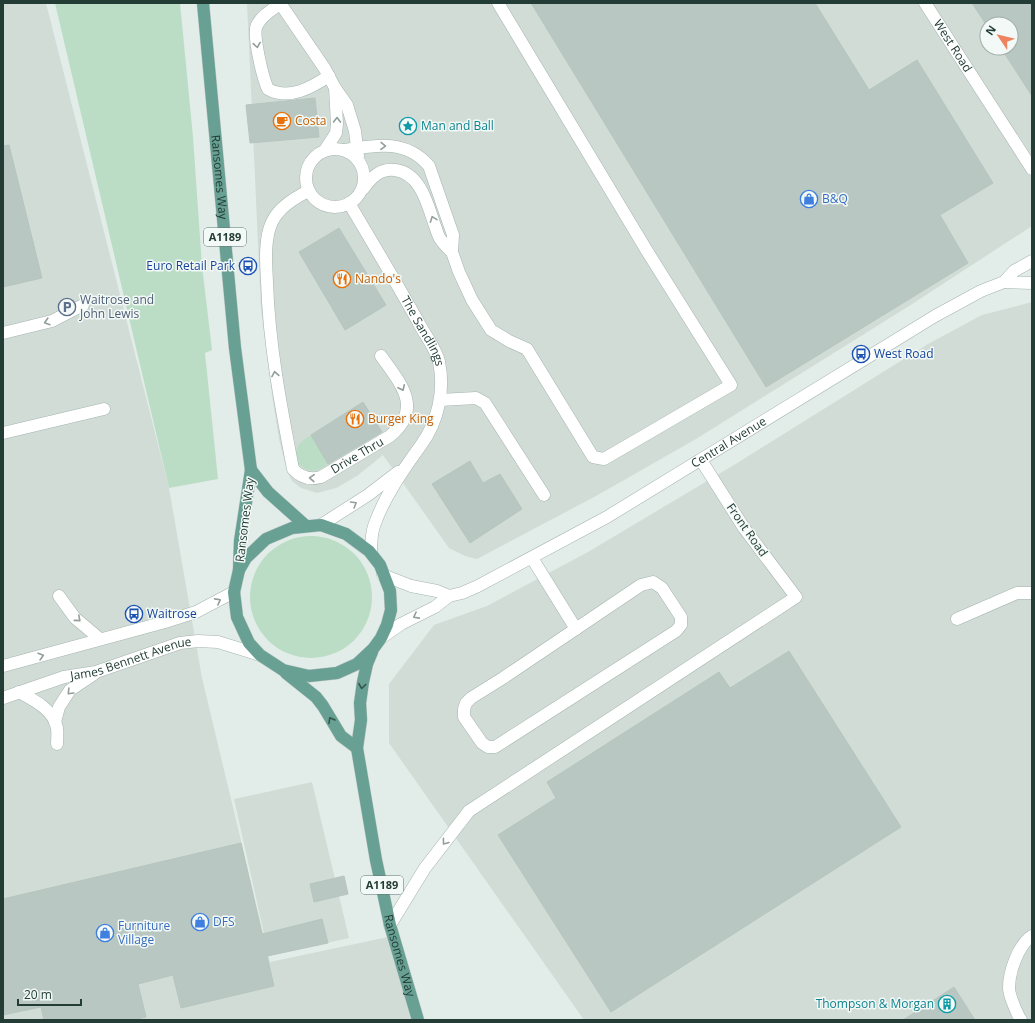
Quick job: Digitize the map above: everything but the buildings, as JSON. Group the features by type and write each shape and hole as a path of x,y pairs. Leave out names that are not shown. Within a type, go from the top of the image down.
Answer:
{"main road":[{"name":"Ransomes Way","path":"203,3 235,348 252,470 240,540 239,570"},
{"name":"Ransomes Way","path":"252,470 268,492 306,526"},
{"path":"283,670 309,676 337,673 356,664 373,649 381,638 391,610 390,591 380,565 371,554 346,534 321,525 292,528 266,539 246,558 239,570 234,592 237,618 249,643 260,655 283,670 316,697 341,736 357,748"},
{"name":"Ransomes Way","path":"373,649 367,664 363,682 360,703 361,720 357,748 376,860 390,925 418,1020"}],"street":[{"path":"329,76 305,90 291,93 276,93 268,89 262,73 255,30 261,18 280,3 329,76 335,88 350,110 352,154 358,160 364,177 360,193"},
{"path":"452,252 453,235 429,166 422,157 393,146 379,145 351,149 335,148 325,150 316,155 310,162 306,171 308,191 322,204 331,207 340,207 349,203 360,193 370,180 384,170 391,169 407,173 416,181 441,240 452,252 472,300 491,330 509,341 528,349 593,457 604,459 731,386 647,251 498,3"},
{"name":"West Road","path":"925,3 1032,169"},
{"path":"325,150 332,140 336,129 337,110 335,88"},
{"name":"Drive Thru","path":"308,191 292,199 282,208 272,221 265,248 268,315 274,367 293,469 298,475 309,479 321,478 390,436 399,428 404,420 407,402 404,388 381,356"},
{"name":"The Sandlings","path":"349,203 416,317 439,360 441,379 440,400 436,414 427,438 406,466"},
{"name":"Central Avenue","path":"381,638 401,624 435,607 449,596 462,593 478,586 607,517 935,316 974,295 1004,282 1014,271 1032,260"},
{"name":"Central Avenue","path":"1004,282 1032,283"},
{"path":"3,333 52,321 83,305"},
{"path":"440,400 476,398 482,400 544,495"},
{"path":"3,433 104,409"},
{"name":"Front Road","path":"390,925 425,868 469,811 796,597 744,528 701,460"},
{"path":"321,525 368,495 406,466"},
{"path":"371,554 371,539 374,527 385,502 406,466"},
{"path":"532,558 576,629"},
{"path":"383,575 411,586 437,591 449,596"},
{"path":"653,582 662,588 682,617 681,625 676,631 495,747 488,747 482,743 464,717 466,703 471,698 576,629 641,585 653,582"},
{"path":"3,666 165,622 196,612 234,592"},
{"path":"957,619 1017,593 1032,594"},
{"path":"59,596 75,618 100,639"},
{"name":"James Bennett Avenue","path":"3,698 64,677 96,672 180,643 198,641 218,642 260,655"},
{"path":"55,722 59,707 70,690 96,672"},
{"path":"19,692 40,705 48,712 57,728 57,744"},
{"path":"1021,1020 1009,989 1013,964 1027,939 1032,936"}],"shaded area":[{"path":"3,3 46,3 169,488 202,678 270,962 393,936 418,1020 3,1020"},
{"name":"Euro Retail Park","path":"247,3 1032,3 1032,226 909,306 696,439 596,496 477,559 465,556 449,548 383,455 357,476 336,488 317,493 301,488 292,481 287,471 279,439 261,309"},
{"path":"1032,302 1032,1020 584,1020 389,743 389,684 434,625 487,606 588,552 734,465 928,344 982,315"},
{"path":"312,782 349,938 269,956 234,799"}],"green space":[{"path":"55,3 180,3 193,137 202,266 212,350 205,353 218,479 169,488"},
{"path":"311,435 328,464 320,469 312,471 300,465 295,457 298,446 303,440"},
{"path":"311,536 323,537 334,541 354,554 367,574 371,585 371,609 367,620 354,640 334,653 323,657 311,658 299,657 288,653 268,640 255,620 251,609 250,597 251,585 255,574 268,554 288,541 299,537"}],"place":[{"name":"Costa","path":"282,121"},
{"name":"Man and Ball","path":"408,126"},
{"name":"B&Q","path":"809,199"},
{"name":"Euro Retail Park","path":"248,266"},
{"name":"Nando's","path":"342,279"},
{"name":"Waitrose and John Lewis","path":"67,307"},
{"name":"West Road","path":"861,354"},
{"name":"Burger King","path":"355,419"},
{"name":"Waitrose","path":"134,614"},
{"name":"DFS","path":"200,922"},
{"name":"Furniture Village","path":"105,933"},
{"name":"Thompson & Morgan","path":"947,1004"}]}
